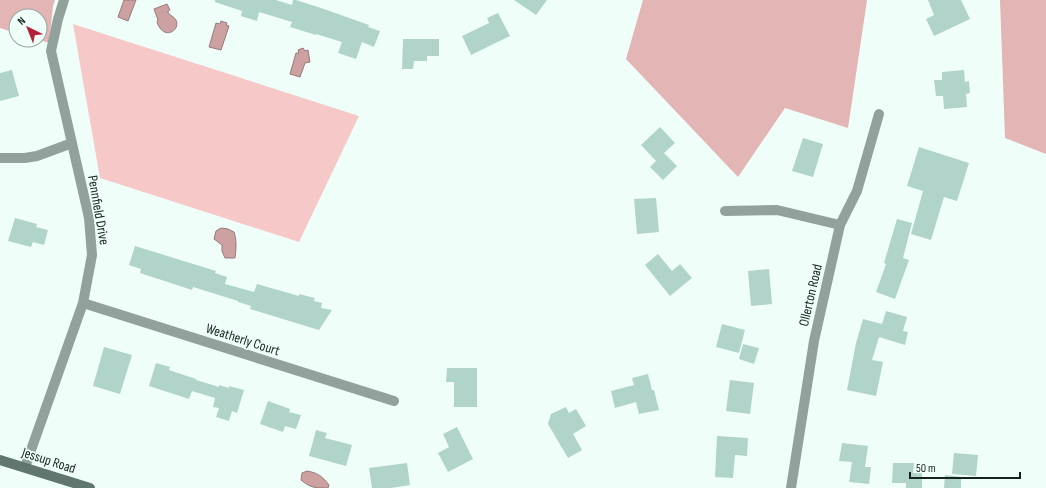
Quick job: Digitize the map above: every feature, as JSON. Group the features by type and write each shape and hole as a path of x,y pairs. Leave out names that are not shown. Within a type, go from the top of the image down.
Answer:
{"street":[{"name":"Pennfield Drive","path":"25,467 83,303 92,255 89,218 51,51 64,0"},
{"name":"Ollerton Road","path":"791,488 814,342 840,225 857,191 879,114"},
{"path":"0,158 25,158 37,156 72,143"},
{"path":"725,211 777,210 840,225"},
{"name":"Weatherly Court","path":"83,303 394,401"},
{"name":"Jessup Road","path":"0,460 90,488"}],"shaded area":[{"path":"0,0 55,0 49,43 48,8 8,8 8,30 0,28"},
{"path":"124,0 136,0 128,21 118,17"},
{"path":"643,0 867,0 848,128 785,108 738,177 626,59"},
{"path":"1000,0 1046,0 1046,154 1005,138"},
{"path":"167,4 170,10 168,13 176,20 177,24 174,30 167,33 160,28 154,9"},
{"path":"221,21 227,23 226,25 229,26 221,50 209,47 216,23 220,24"},
{"path":"73,24 359,116 299,242 100,178"},
{"path":"303,48 305,51 308,50 310,62 305,63 300,77 290,74 296,53 299,53 298,50"},
{"path":"221,228 234,232 236,242 235,258 225,258 222,251 222,245 214,239 216,231"},
{"path":"307,471 322,477 329,485 328,488 319,488 307,485 301,480 302,473"}],"building":[{"path":"215,0 276,0 292,5 293,0 296,0 369,25 368,27 380,31 374,47 362,42 356,59 338,53 342,42 290,27 292,22 259,12 257,21 241,16 242,11 215,2"},
{"path":"514,0 547,0 536,15"},
{"path":"928,0 961,0 970,19 934,36 926,19 934,15"},
{"path":"498,13 510,36 471,55 462,36 489,23 487,18"},
{"path":"403,39 439,39 439,56 427,56 427,61 414,61 413,69 402,69"},
{"path":"12,70 19,96 0,101 0,73"},
{"path":"964,70 965,82 969,81 970,93 966,94 967,107 944,109 943,96 936,96 934,80 942,80 942,72"},
{"path":"660,127 675,143 664,153 677,166 663,180 650,167 656,161 641,145"},
{"path":"803,138 823,144 813,177 792,171"},
{"path":"919,147 969,163 957,201 944,197 931,240 911,234 923,191 907,186"},
{"path":"656,198 659,232 637,234 634,199"},
{"path":"15,218 37,224 36,227 48,230 44,245 33,242 31,247 8,241"},
{"path":"897,219 912,223 903,258 909,260 895,299 876,292 886,264 884,263"},
{"path":"135,246 216,271 215,273 227,277 225,284 254,292 257,284 299,296 299,294 315,298 314,301 322,303 321,308 332,310 319,330 250,309 251,306 238,301 193,287 192,290 140,273 141,269 129,265"},
{"path":"658,254 672,271 680,264 692,278 670,296 645,265"},
{"path":"769,269 772,304 751,306 748,271"},
{"path":"886,311 907,317 903,331 908,332 905,345 879,337 872,360 883,362 876,396 847,390 856,343 863,319 882,324"},
{"path":"722,324 745,330 739,353 716,347"},
{"path":"743,344 759,348 754,364 739,359"},
{"path":"104,347 132,355 120,394 93,386"},
{"path":"156,363 170,367 169,370 196,380 219,387 219,385 229,388 229,386 244,390 237,413 232,411 229,421 216,417 219,408 213,407 215,398 192,391 189,399 149,386"},
{"path":"447,368 477,368 477,407 454,407 454,382 446,382"},
{"path":"648,374 659,410 639,414 636,402 615,408 611,391 634,385 632,378"},
{"path":"730,380 754,383 750,414 726,411"},
{"path":"268,401 290,409 289,412 301,415 296,429 285,426 283,432 260,424"},
{"path":"566,407 569,413 576,409 586,426 573,434 582,450 568,458 548,424 551,414"},
{"path":"457,427 473,459 448,472 438,453 449,447 443,434"},
{"path":"316,430 327,433 325,438 352,445 346,466 309,456"},
{"path":"717,436 748,438 747,456 735,455 733,478 715,477"},
{"path":"842,443 868,446 865,467 871,467 869,484 849,482 852,462 839,461"},
{"path":"954,453 978,455 976,476 952,474"},
{"path":"407,463 410,485 391,488 372,488 369,468"},
{"path":"893,463 914,463 913,473 922,473 922,488 906,488 906,483 892,483"},
{"path":"945,475 961,477 961,488 944,488"}]}
